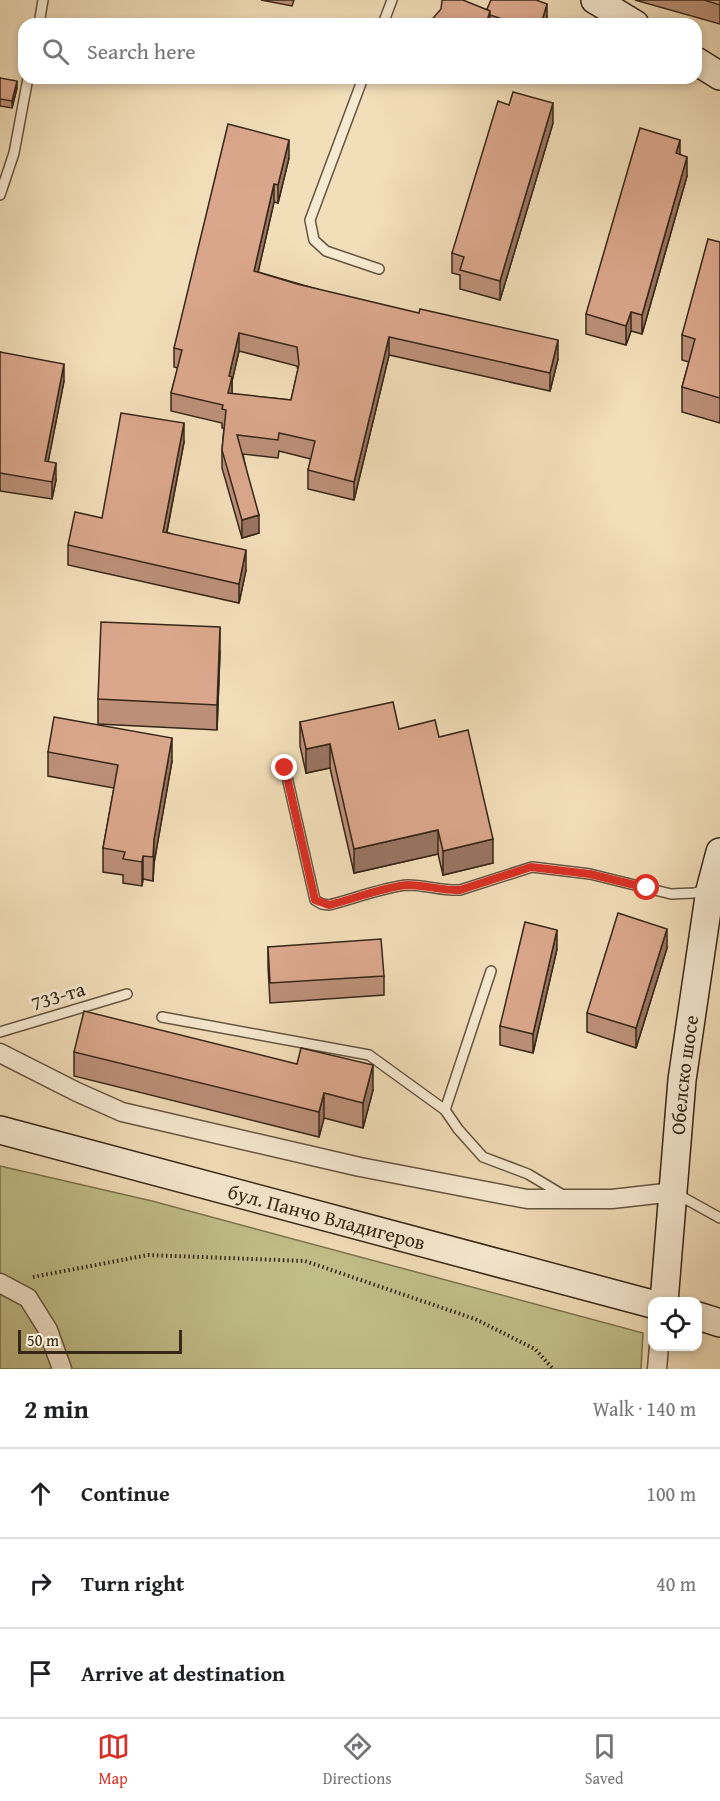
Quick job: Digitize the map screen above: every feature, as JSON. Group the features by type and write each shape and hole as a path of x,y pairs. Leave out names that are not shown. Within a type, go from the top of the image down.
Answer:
{"street":[{"path":"595,0 624,18"},
{"path":"702,65 720,76"},
{"name":"Обелско шосе","path":"664,1297 682,1080 710,890 720,852"},
{"path":"0,1053 122,1112 371,1169 527,1199 612,1199 674,1192"},
{"name":"бул. Панчо Владигеров","path":"0,1130 648,1303"},
{"path":"0,1283 28,1298 48,1330 62,1369"},
{"path":"702,1317 720,1323"},
{"path":"657,1369 659,1351"}],"lane":[{"path":"40,18 43,0"},
{"path":"385,18 392,0"},
{"path":"0,195 14,153 27,84"},
{"path":"361,84 310,220 314,240 326,251 379,269"},
{"path":"285,768 315,900 322,904 329,905 405,885 423,885 449,891 460,890 531,867 590,874 671,894 710,890"},
{"path":"445,1110 491,971"},
{"name":"733-та","path":"0,1032 127,994"},
{"path":"162,1017 369,1055 445,1110 458,1130 483,1157 528,1174 569,1199"},
{"path":"674,1192 720,1218"}],"path":[{"path":"23,1279 148,1255 304,1261 475,1318 535,1349 554,1369"}],"shaded area":[{"path":"0,1166 152,1201 643,1333 641,1369 0,1369"}],"building":[{"path":"442,0 463,0 490,11 488,18 433,18 441,9"},
{"path":"491,0 536,0 547,4 543,18 499,18 490,15 487,9"},
{"path":"704,0 720,0 720,5"},
{"path":"0,78 17,81 12,101 0,99"},
{"path":"513,92 553,103 500,281 460,270 464,257 452,253 498,101 509,105"},
{"path":"228,124 289,140 278,185 274,184 254,271 297,284 419,313 420,309 558,340 550,373 389,337 354,482 308,470 315,441 279,433 278,440 237,435 259,515 242,520 222,450 226,410 222,409 223,405 171,393 182,350 174,348","holes":["239,333 297,347 299,364 291,400 228,393 232,377 229,376"]},
{"path":"640,128 680,140 676,153 687,157 642,315 631,312 626,326 586,314"},
{"path":"708,239 720,242 720,398 682,387 695,339 682,335"},
{"path":"0,352 64,364 45,461 56,463 52,482 0,473"},
{"path":"121,413 184,423 163,532 246,550 239,584 68,545 75,512 102,518"},
{"path":"101,622 220,627 217,705 98,699"},
{"path":"393,702 399,729 435,720 439,737 468,730 493,839 443,851 438,830 354,849 330,744 306,749 300,722"},
{"path":"54,717 172,738 154,839 153,857 143,856 142,862 123,859 125,852 103,848 118,765 48,752"},
{"path":"618,913 667,929 636,1028 587,1013"},
{"path":"525,922 557,930 533,1034 500,1026"},
{"path":"381,939 384,976 270,983 268,947"},
{"path":"84,1011 297,1064 301,1048 373,1065 363,1103 324,1093 319,1112 74,1052"}],"route":[{"path":"285,768 315,900 322,904 329,905 405,885 423,885 449,891 460,890 531,867 590,874 647,888"}]}
